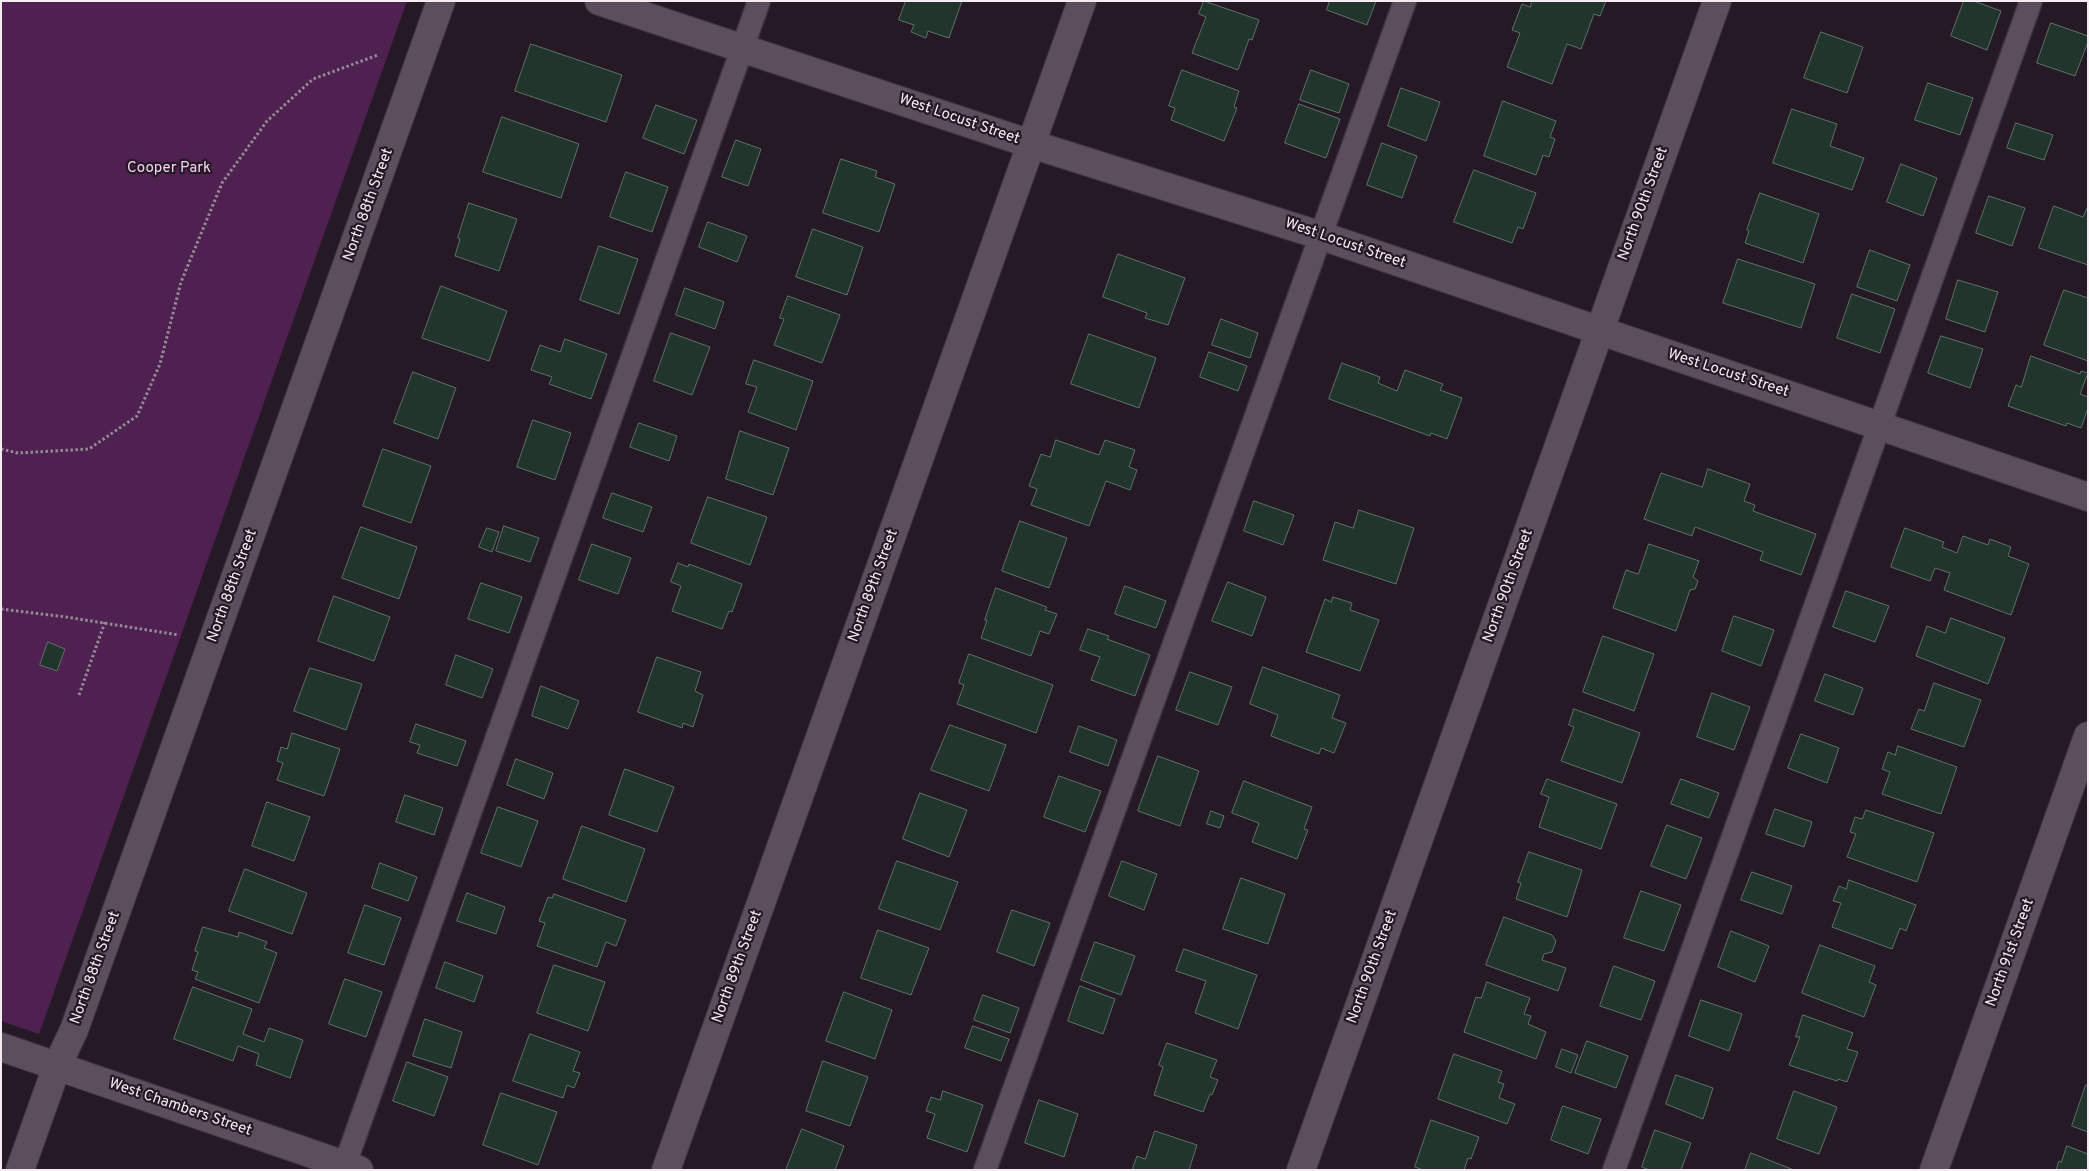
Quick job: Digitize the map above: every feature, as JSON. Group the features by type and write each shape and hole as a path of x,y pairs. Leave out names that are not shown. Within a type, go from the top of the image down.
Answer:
{"street":[{"name":"North 88th Street","path":"20,1170 57,1066 74,1030 441,1"},
{"name":"West Locust Street","path":"599,1 1031,144 1319,235 2088,497"},
{"name":"North 89th Street","path":"666,1170 1082,1"},
{"name":"North 90th Street","path":"1301,1170 1716,1"},
{"name":"North 91st Street","path":"1934,1170 2088,736"},
{"name":"West Chambers Street","path":"1,1047 349,1168"}],"lane":[{"path":"349,1168 759,1"},
{"path":"984,1170 1319,235 1405,1"},
{"path":"1614,1170 2031,1"}],"path":[{"path":"1,449 18,453 89,450 137,416 160,364 182,282 222,183 267,120 313,79 378,55"},
{"path":"1,609 105,622 175,634 211,647"},
{"path":"79,695 105,622"}],"green space":[{"name":"Cooper Park","path":"1,1 407,1 39,1034 1,1021"}],"building":[{"path":"906,1 962,1 949,38 928,31 926,38 911,32 914,25 899,20"},
{"path":"1204,1 1259,20 1252,40 1249,39 1238,70 1192,53 1206,17 1199,14"},
{"path":"1330,1 1376,1 1367,25 1327,10"},
{"path":"1532,1 1606,1 1600,16 1594,14 1581,49 1567,44 1552,84 1507,67 1520,33 1512,30 1522,4 1530,7"},
{"path":"1964,1 1974,1 2001,11 1987,50 1951,36"},
{"path":"2051,23 2088,36 2088,42 2075,76 2037,63"},
{"path":"1821,32 1863,47 1847,93 1804,78"},
{"path":"531,44 622,75 606,122 515,91"},
{"path":"1182,70 1239,91 1234,107 1237,108 1224,141 1171,120 1175,108 1169,106"},
{"path":"1311,70 1349,84 1339,113 1300,100"},
{"path":"1928,83 1973,98 1960,135 1915,120"},
{"path":"1401,88 1440,102 1426,141 1388,126"},
{"path":"1503,101 1556,121 1550,137 1555,139 1549,157 1543,155 1536,175 1484,156"},
{"path":"1299,104 1340,119 1326,158 1285,143"},
{"path":"656,105 697,120 684,154 643,138"},
{"path":"1792,109 1837,124 1830,146 1864,158 1852,190 1773,163"},
{"path":"502,117 579,144 561,198 483,172"},
{"path":"2016,123 2053,135 2044,160 2007,148"},
{"path":"736,140 761,149 748,186 722,177"},
{"path":"1382,143 1417,156 1402,198 1367,185"},
{"path":"841,159 877,171 875,177 895,184 879,232 823,213"},
{"path":"1901,164 1937,178 1923,216 1887,202"},
{"path":"1474,170 1536,193 1523,229 1518,227 1512,243 1454,222"},
{"path":"626,172 668,187 652,232 610,217"},
{"path":"1760,193 1819,214 1803,263 1745,243 1749,231 1747,230"},
{"path":"1989,196 2025,208 2012,246 1976,233"},
{"path":"469,203 517,219 499,271 455,256 460,239 458,238"},
{"path":"2054,206 2083,217 2088,206 2088,265 2039,248"},
{"path":"708,222 747,236 737,262 699,247"},
{"path":"813,229 863,247 847,295 796,277"},
{"path":"599,246 638,259 619,314 580,300"},
{"path":"1870,250 1910,265 1897,301 1857,287"},
{"path":"1118,254 1185,278 1168,325 1145,318 1147,313 1103,297"},
{"path":"1738,259 1815,284 1801,328 1723,303"},
{"path":"1958,280 1998,292 1985,332 1946,319"},
{"path":"441,286 507,311 489,361 422,338"},
{"path":"685,288 724,302 715,329 676,315"},
{"path":"2064,290 2088,298 2088,361 2044,345"},
{"path":"1852,294 1895,309 1880,353 1837,338"},
{"path":"788,296 840,315 822,363 774,345 784,319 780,318"},
{"path":"1221,319 1258,333 1250,358 1212,345"},
{"path":"671,333 710,347 692,395 654,381"},
{"path":"1089,334 1156,358 1139,408 1071,384"},
{"path":"1941,336 1983,349 1970,388 1928,373"},
{"path":"565,339 607,354 591,399 549,384 552,377 531,370 540,345 560,352"},
{"path":"1209,352 1247,366 1238,391 1200,377"},
{"path":"2031,356 2080,374 2081,371 2088,373 2080,394 2088,397 2088,408 2081,428 2067,423 2066,426 2008,406 2016,385 2021,387"},
{"path":"754,360 813,381 796,430 748,412 757,387 746,384"},
{"path":"1342,363 1380,377 1378,383 1397,391 1405,370 1443,384 1440,390 1462,398 1447,439 1431,433 1430,436 1329,399"},
{"path":"413,372 456,388 438,439 394,423"},
{"path":"533,420 571,433 555,480 517,467"},
{"path":"639,423 677,436 669,461 630,447"},
{"path":"740,431 789,448 773,495 726,479"},
{"path":"1056,440 1099,455 1105,440 1135,450 1129,467 1137,470 1130,490 1106,481 1089,526 1031,505 1037,489 1029,486 1041,454 1050,457"},
{"path":"383,449 431,466 411,523 363,506"},
{"path":"1708,469 1750,484 1744,501 1755,505 1753,511 1816,534 1801,575 1760,560 1763,552 1695,527 1692,536 1644,519 1661,473 1702,487"},
{"path":"612,493 652,507 643,532 603,518"},
{"path":"708,497 767,517 750,565 691,543"},
{"path":"1254,501 1294,515 1283,545 1244,531"},
{"path":"1359,510 1414,528 1396,584 1323,560 1335,522 1353,528"},
{"path":"1020,521 1067,538 1049,588 1002,571"},
{"path":"504,526 539,538 530,562 496,551"},
{"path":"361,527 417,547 399,599 342,578"},
{"path":"487,528 499,532 492,552 479,547"},
{"path":"1905,528 1944,542 1942,547 1957,553 1963,536 1988,545 1990,539 2011,547 2008,556 2029,564 2011,615 1944,590 1950,573 1935,568 1930,581 1891,567"},
{"path":"592,544 631,558 618,594 579,580"},
{"path":"1649,544 1699,561 1693,577 1698,581 1695,589 1690,590 1676,631 1613,608 1626,570 1638,574"},
{"path":"678,563 688,567 689,564 742,584 732,612 729,611 722,629 672,611 681,586 671,582"},
{"path":"1228,582 1266,597 1252,636 1212,621"},
{"path":"481,583 522,597 509,633 468,619"},
{"path":"1125,586 1166,601 1156,628 1115,614"},
{"path":"996,588 1047,607 1045,610 1057,614 1049,634 1040,631 1031,656 981,638"},
{"path":"1846,591 1889,606 1875,642 1833,627"},
{"path":"334,596 390,617 374,661 318,641"},
{"path":"1333,597 1352,603 1350,610 1379,620 1360,671 1306,652 1325,599 1331,602"},
{"path":"1734,616 1774,630 1761,666 1722,651"},
{"path":"1951,618 2005,638 1988,684 1916,656 1927,626 1945,633"},
{"path":"1088,629 1109,636 1107,639 1150,655 1135,696 1091,680 1100,657 1080,650"},
{"path":"1603,636 1654,654 1634,711 1583,692"},
{"path":"48,642 65,649 57,671 40,665"},
{"path":"969,654 1053,685 1036,733 957,704 964,685 959,683"},
{"path":"456,655 493,669 482,698 446,685"},
{"path":"657,657 701,672 695,691 703,695 693,727 683,723 682,728 638,712"},
{"path":"1263,667 1340,695 1332,718 1346,723 1334,753 1321,748 1319,754 1271,736 1278,715 1250,704"},
{"path":"310,668 362,684 346,730 294,711"},
{"path":"1190,672 1232,687 1218,725 1176,710"},
{"path":"1825,674 1863,688 1853,715 1815,701"},
{"path":"1934,683 1981,700 1964,747 1911,729 1919,709 1924,711"},
{"path":"541,686 579,701 568,729 532,716"},
{"path":"1712,693 1750,707 1734,750 1697,737"},
{"path":"1574,709 1640,733 1622,783 1561,761 1574,727 1569,725"},
{"path":"416,724 466,741 457,766 417,753 420,745 410,742"},
{"path":"950,725 1006,745 989,791 931,770"},
{"path":"1079,726 1117,740 1108,766 1070,752"},
{"path":"292,733 340,749 324,796 277,780 283,763 277,761 281,747 287,749"},
{"path":"1801,734 1839,748 1827,783 1788,768"},
{"path":"1898,746 1957,767 1941,814 1882,794 1890,772 1882,769 1888,752 1895,755"},
{"path":"1158,756 1199,771 1180,826 1138,811"},
{"path":"516,759 553,773 544,799 507,785"},
{"path":"625,769 674,787 657,832 609,815"},
{"path":"1059,776 1101,791 1085,832 1044,817"},
{"path":"1547,779 1617,804 1601,849 1539,827 1549,797 1541,794"},
{"path":"1681,779 1719,793 1709,818 1671,804"},
{"path":"1244,781 1312,807 1304,829 1308,830 1297,859 1252,842 1259,823 1232,813"},
{"path":"920,793 967,810 949,857 903,839"},
{"path":"405,795 443,808 434,835 396,822"},
{"path":"267,802 310,817 294,861 252,846"},
{"path":"498,807 538,821 521,867 481,853"},
{"path":"1775,809 1812,822 1804,847 1766,834"},
{"path":"1866,810 1934,833 1917,882 1847,857 1856,834 1850,832 1855,817 1862,819"},
{"path":"1211,811 1224,816 1220,828 1207,824"},
{"path":"1667,825 1702,838 1686,879 1651,866"},
{"path":"582,826 645,849 626,902 563,879"},
{"path":"1529,852 1582,870 1567,917 1516,899 1521,883 1518,882"},
{"path":"897,861 958,882 940,930 879,909"},
{"path":"1122,861 1157,874 1144,910 1109,896"},
{"path":"380,863 417,877 408,901 372,888"},
{"path":"245,869 307,893 292,934 229,911"},
{"path":"1752,872 1792,886 1782,914 1741,900"},
{"path":"1241,878 1285,894 1268,944 1223,929"},
{"path":"1849,880 1916,905 1906,931 1900,928 1892,949 1832,927 1841,903 1833,901 1839,886 1846,889"},
{"path":"1641,891 1681,905 1664,951 1624,938"},
{"path":"467,893 505,907 496,934 457,921"},
{"path":"554,894 626,920 616,946 606,942 597,967 537,946 545,923 539,921 548,897 552,898"},
{"path":"365,905 401,918 384,965 348,953"},
{"path":"1012,910 1050,923 1034,966 997,952"},
{"path":"1504,917 1552,935 1556,941 1552,952 1544,954 1542,960 1566,968 1558,991 1486,965"},
{"path":"203,927 238,937 239,932 267,942 264,948 277,953 259,1003 195,979 198,972 192,970 198,952 195,951"},
{"path":"878,930 929,948 911,995 861,978"},
{"path":"1731,931 1769,946 1755,982 1718,967"},
{"path":"1095,942 1135,956 1121,995 1081,980"},
{"path":"1820,945 1875,966 1869,982 1876,985 1864,1017 1802,993"},
{"path":"1184,949 1257,975 1238,1029 1195,1013 1206,981 1176,971"},
{"path":"445,962 483,976 474,1002 436,988"},
{"path":"554,965 605,982 588,1031 537,1013"},
{"path":"1614,966 1655,981 1641,1020 1600,1006"},
{"path":"345,979 382,992 366,1037 329,1024"},
{"path":"1487,982 1530,998 1524,1014 1531,1016 1528,1024 1546,1032 1536,1059 1464,1032 1476,997 1481,998"},
{"path":"1080,986 1115,999 1103,1034 1068,1021"},
{"path":"193,987 252,1009 243,1034 264,1042 269,1028 303,1040 290,1078 256,1065 259,1054 238,1046 233,1061 174,1039"},
{"path":"844,992 892,1010 875,1059 826,1041"},
{"path":"983,995 1019,1008 1010,1033 974,1020"},
{"path":"1701,1000 1742,1014 1729,1051 1689,1036"},
{"path":"1803,1015 1853,1033 1847,1049 1858,1052 1847,1082 1838,1079 1837,1081 1789,1065 1800,1037 1796,1037"},
{"path":"425,1019 462,1032 451,1068 413,1056"},
{"path":"973,1026 1009,1039 1001,1061 965,1048"},
{"path":"530,1034 580,1052 573,1071 580,1073 574,1088 567,1085 563,1098 513,1081"},
{"path":"1587,1041 1628,1056 1616,1088 1575,1073"},
{"path":"1167,1043 1217,1060 1210,1077 1218,1080 1203,1112 1154,1095 1163,1067 1159,1065"},
{"path":"1562,1049 1578,1055 1571,1073 1556,1067"},
{"path":"1454,1054 1502,1071 1498,1082 1504,1084 1499,1098 1515,1104 1507,1124 1438,1099"},
{"path":"823,1061 868,1077 850,1126 806,1111"},
{"path":"407,1062 448,1077 434,1116 393,1101"},
{"path":"1676,1075 1713,1088 1703,1119 1666,1104"},
{"path":"2086,1085 2088,1085 2088,1132 2072,1126"},
{"path":"943,1091 983,1105 967,1152 927,1138 935,1114 926,1111 931,1097 940,1100"},
{"path":"1794,1091 1837,1107 1819,1154 1777,1139"},
{"path":"501,1093 557,1112 538,1165 483,1145"},
{"path":"1039,1100 1078,1114 1064,1157 1025,1143"},
{"path":"1563,1106 1601,1119 1588,1154 1551,1140"},
{"path":"1431,1120 1479,1137 1471,1159 1468,1158 1464,1170 1423,1170 1415,1167"},
{"path":"802,1129 844,1146 835,1170 786,1170"},
{"path":"1655,1130 1691,1143 1681,1170 1649,1170 1642,1167"},
{"path":"1155,1131 1197,1145 1189,1170 1132,1170 1137,1156 1145,1159"},
{"path":"2067,1146 2088,1154 2088,1170 2056,1170"},
{"path":"1751,1153 1794,1170 1745,1170"}]}
